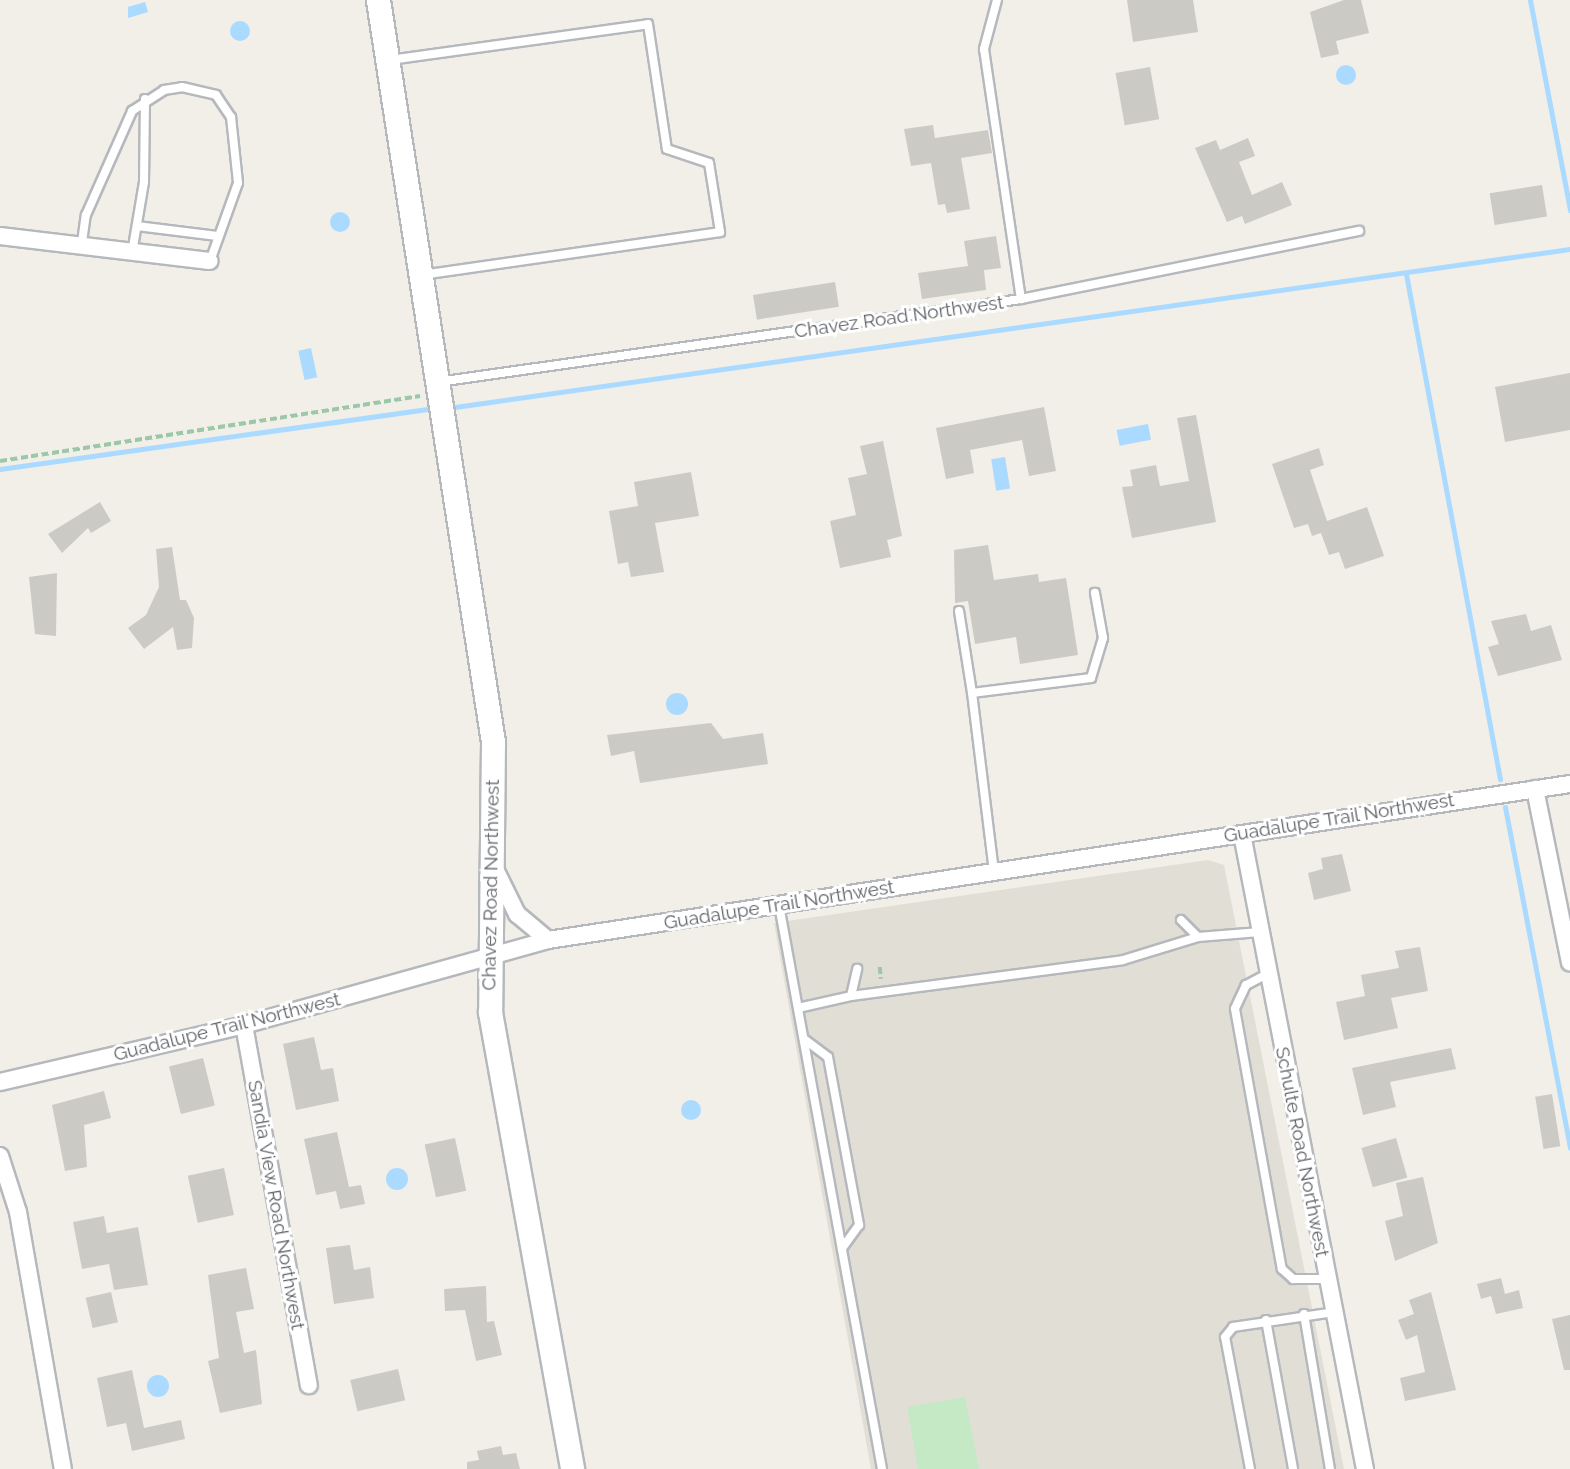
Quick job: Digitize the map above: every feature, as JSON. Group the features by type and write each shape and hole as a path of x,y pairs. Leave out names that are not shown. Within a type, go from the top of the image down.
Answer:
{"street":[{"name":"Chavez Road Northwest","path":"378,0 493,742 492,862 487,958 490,1012 572,1469"},
{"path":"0,236 80,249 210,261"},
{"name":"Guadalupe Trail Northwest","path":"0,1082 244,1025 548,940 1570,784"},
{"path":"1535,789 1570,962"},
{"name":"Schulte Road Northwest","path":"1242,834 1334,1312 1360,1468"},
{"path":"492,862 517,914 548,940"},
{"name":"Sandia View Road Northwest","path":"244,1025 309,1384"},
{"path":"0,1156 18,1212 63,1469"}],"lane":[{"path":"997,0 984,49 1021,299"},
{"path":"387,60 648,24 667,149 709,163 720,232 419,275"},
{"path":"80,249 86,215 125,124 145,99 182,87 203,90 226,104 238,183 210,261"},
{"path":"132,254 137,226 145,99"},
{"path":"137,226 217,236"},
{"name":"Chavez Road Northwest","path":"436,387 1021,299 1359,231"},
{"path":"972,693 1091,678 1103,638 1095,593"},
{"path":"959,611 994,872"},
{"path":"779,905 882,1469"},
{"path":"1181,920 1198,937"},
{"path":"798,1008 851,996 1123,961 1198,937 1259,932"},
{"path":"851,996 857,969"},
{"path":"1267,974 1247,985 1235,1009 1282,1269 1293,1279 1327,1279"},
{"path":"804,1040 828,1057 857,1212 859,1225 842,1248"},
{"path":"1251,1469 1225,1337 1233,1327 1304,1314 1334,1312"},
{"path":"1304,1314 1330,1469"},
{"path":"1266,1320 1293,1469"}],"path":[{"path":"0,461 436,387"}],"shaded area":[{"path":"1208,860 1224,865 1344,1469 871,1469 774,923"}],"green space":[{"path":"965,1397 979,1469 918,1469 907,1407"}],"water":[{"path":"145,2 148,12 128,18 128,7"},
{"path":"240,21 247,24 250,31 247,38 240,41 233,38 230,31 233,24"},
{"path":"1342,65 1350,65 1356,75 1350,85 1342,85 1336,79 1336,71"},
{"path":"340,212 347,215 350,222 347,229 340,232 333,229 330,222 333,215"},
{"path":"311,348 317,377 305,380 298,351"},
{"path":"1148,424 1151,440 1120,446 1117,430"},
{"path":"1005,457 1010,489 996,491 991,459"},
{"path":"677,693 685,696 688,704 685,712 677,715 669,712 666,704 669,696"},
{"path":"691,1100 698,1103 701,1110 698,1117 691,1120 684,1117 681,1110 684,1103"},
{"path":"397,1168 405,1171 408,1179 405,1187 397,1190 389,1187 386,1179 389,1171"},
{"path":"158,1375 166,1378 169,1386 166,1394 158,1397 150,1394 147,1386 150,1378"}],"building":[{"path":"1127,0 1193,0 1198,32 1133,42"},
{"path":"1344,0 1361,0 1369,33 1336,41 1339,54 1321,58 1310,12"},
{"path":"1150,67 1159,119 1125,125 1116,73"},
{"path":"933,125 935,138 988,130 992,153 961,158 970,209 947,213 945,204 938,205 931,163 911,166 904,129"},
{"path":"1248,138 1255,156 1239,162 1252,195 1282,182 1292,205 1245,224 1242,216 1227,222 1195,148 1216,140 1220,150"},
{"path":"1542,185 1547,217 1495,225 1490,193"},
{"path":"996,236 1001,268 984,270 986,290 922,299 918,273 968,266 964,241"},
{"path":"835,282 839,307 757,320 753,295"},
{"path":"1570,373 1570,430 1505,442 1495,387"},
{"path":"1044,407 1056,471 1029,476 1022,440 970,450 974,473 946,479 936,428"},
{"path":"1196,415 1216,522 1132,538 1122,487 1133,486 1130,470 1156,465 1160,486 1189,481 1177,418"},
{"path":"883,441 902,536 887,540 891,557 840,568 830,521 856,515 848,478 867,474 860,446"},
{"path":"1319,448 1324,465 1310,470 1327,521 1367,507 1384,556 1345,569 1339,552 1329,555 1321,533 1312,536 1308,524 1294,528 1272,464"},
{"path":"691,472 699,516 655,523 664,572 631,577 628,562 618,564 609,511 638,506 634,482"},
{"path":"100,502 111,521 91,533 88,528 62,553 48,534"},
{"path":"988,545 994,580 1038,574 1039,582 1066,578 1078,655 1020,664 1016,637 975,644 968,601 955,603 954,550"},
{"path":"172,547 180,600 186,600 194,618 192,648 177,650 173,627 144,649 128,628 146,615 159,587 156,549"},
{"path":"57,573 56,636 35,634 29,577"},
{"path":"1526,614 1531,631 1551,625 1562,660 1498,676 1488,647 1499,644 1491,621"},
{"path":"711,723 723,739 763,733 768,764 640,783 634,751 611,756 607,735"},
{"path":"1342,854 1351,891 1314,900 1308,873 1323,869 1321,858"},
{"path":"1420,947 1428,991 1391,998 1398,1028 1344,1040 1336,1002 1365,996 1361,975 1399,968 1395,951"},
{"path":"314,1037 321,1070 333,1068 339,1101 296,1110 283,1044"},
{"path":"1451,1048 1456,1069 1390,1082 1396,1107 1363,1115 1352,1068"},
{"path":"203,1058 215,1106 181,1114 169,1066"},
{"path":"104,1091 111,1118 84,1125 87,1167 65,1171 52,1105"},
{"path":"1552,1094 1560,1146 1544,1149 1535,1097"},
{"path":"337,1132 349,1187 361,1185 365,1204 340,1209 336,1191 316,1195 304,1139"},
{"path":"455,1138 466,1191 436,1197 425,1144"},
{"path":"1396,1138 1407,1177 1373,1187 1361,1148"},
{"path":"224,1168 234,1215 198,1223 188,1176"},
{"path":"1423,1177 1438,1243 1395,1261 1385,1221 1403,1216 1396,1183"},
{"path":"104,1216 107,1233 138,1227 148,1285 114,1290 109,1264 82,1269 73,1222"},
{"path":"350,1245 354,1270 370,1267 374,1298 334,1304 326,1248"},
{"path":"246,1268 254,1309 236,1312 244,1353 256,1350 262,1404 220,1413 208,1361 219,1358 208,1275"},
{"path":"1501,1278 1505,1294 1519,1290 1523,1308 1496,1314 1491,1296 1481,1299 1477,1284"},
{"path":"486,1286 487,1322 494,1321 502,1355 476,1361 465,1310 445,1311 444,1289"},
{"path":"111,1292 118,1322 93,1328 86,1298"},
{"path":"1431,1292 1456,1390 1405,1401 1400,1378 1425,1372 1417,1335 1406,1340 1398,1320 1414,1314 1409,1300"},
{"path":"1570,1315 1570,1370 1564,1370 1552,1319"},
{"path":"398,1369 405,1400 357,1411 350,1380"},
{"path":"132,1370 144,1428 181,1420 185,1439 132,1451 126,1423 107,1427 97,1378"},
{"path":"501,1446 503,1455 516,1453 520,1469 467,1469 467,1462 479,1460 477,1451"}],"waterway":[{"path":"1530,0 1570,210"},
{"path":"455,407 1570,249"},
{"path":"1406,274 1500,779"},
{"path":"0,469 426,409"},
{"path":"1505,807 1570,1148"}]}
